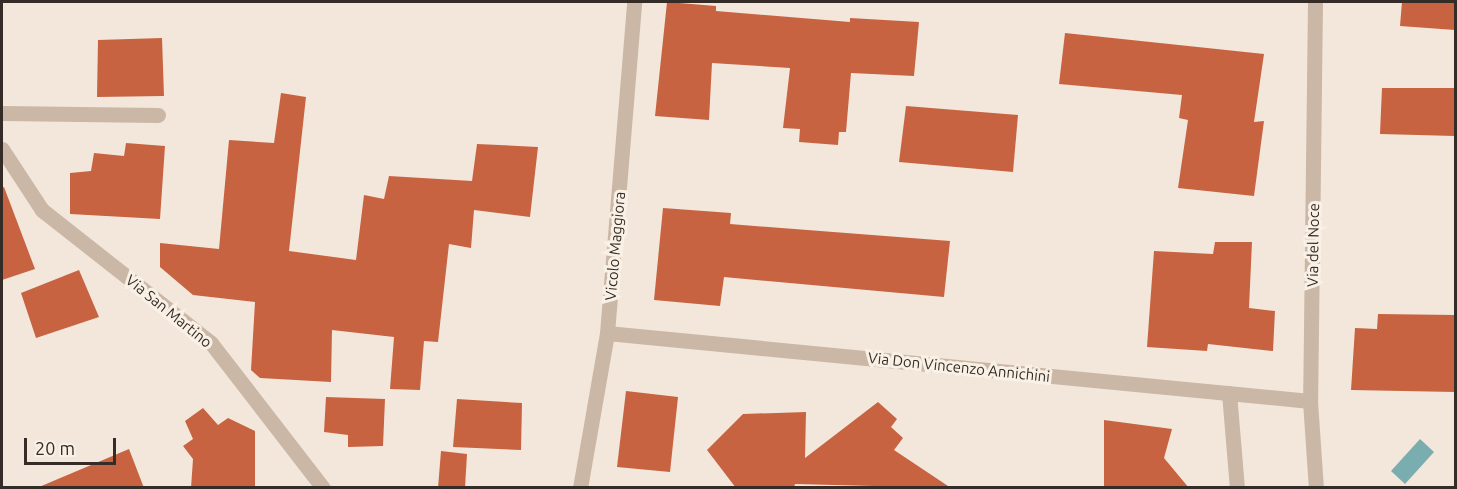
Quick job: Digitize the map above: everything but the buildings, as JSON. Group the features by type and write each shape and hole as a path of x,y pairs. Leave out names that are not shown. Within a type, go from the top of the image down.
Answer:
{"street":[{"name":"Vicolo Maggiora","path":"580,488 607,333 634,2"},
{"name":"Via del Noce","path":"1315,2 1310,401 1316,488"},
{"path":"2,113 158,115"},
{"name":"Via San Martino","path":"2,149 42,210 211,343 323,488"},
{"name":"Via Don Vincenzo Annichini","path":"607,333 1310,401"},
{"path":"1229,393 1237,488"}],"water":[{"path":"1420,439 1434,452 1405,484 1391,471"}]}
